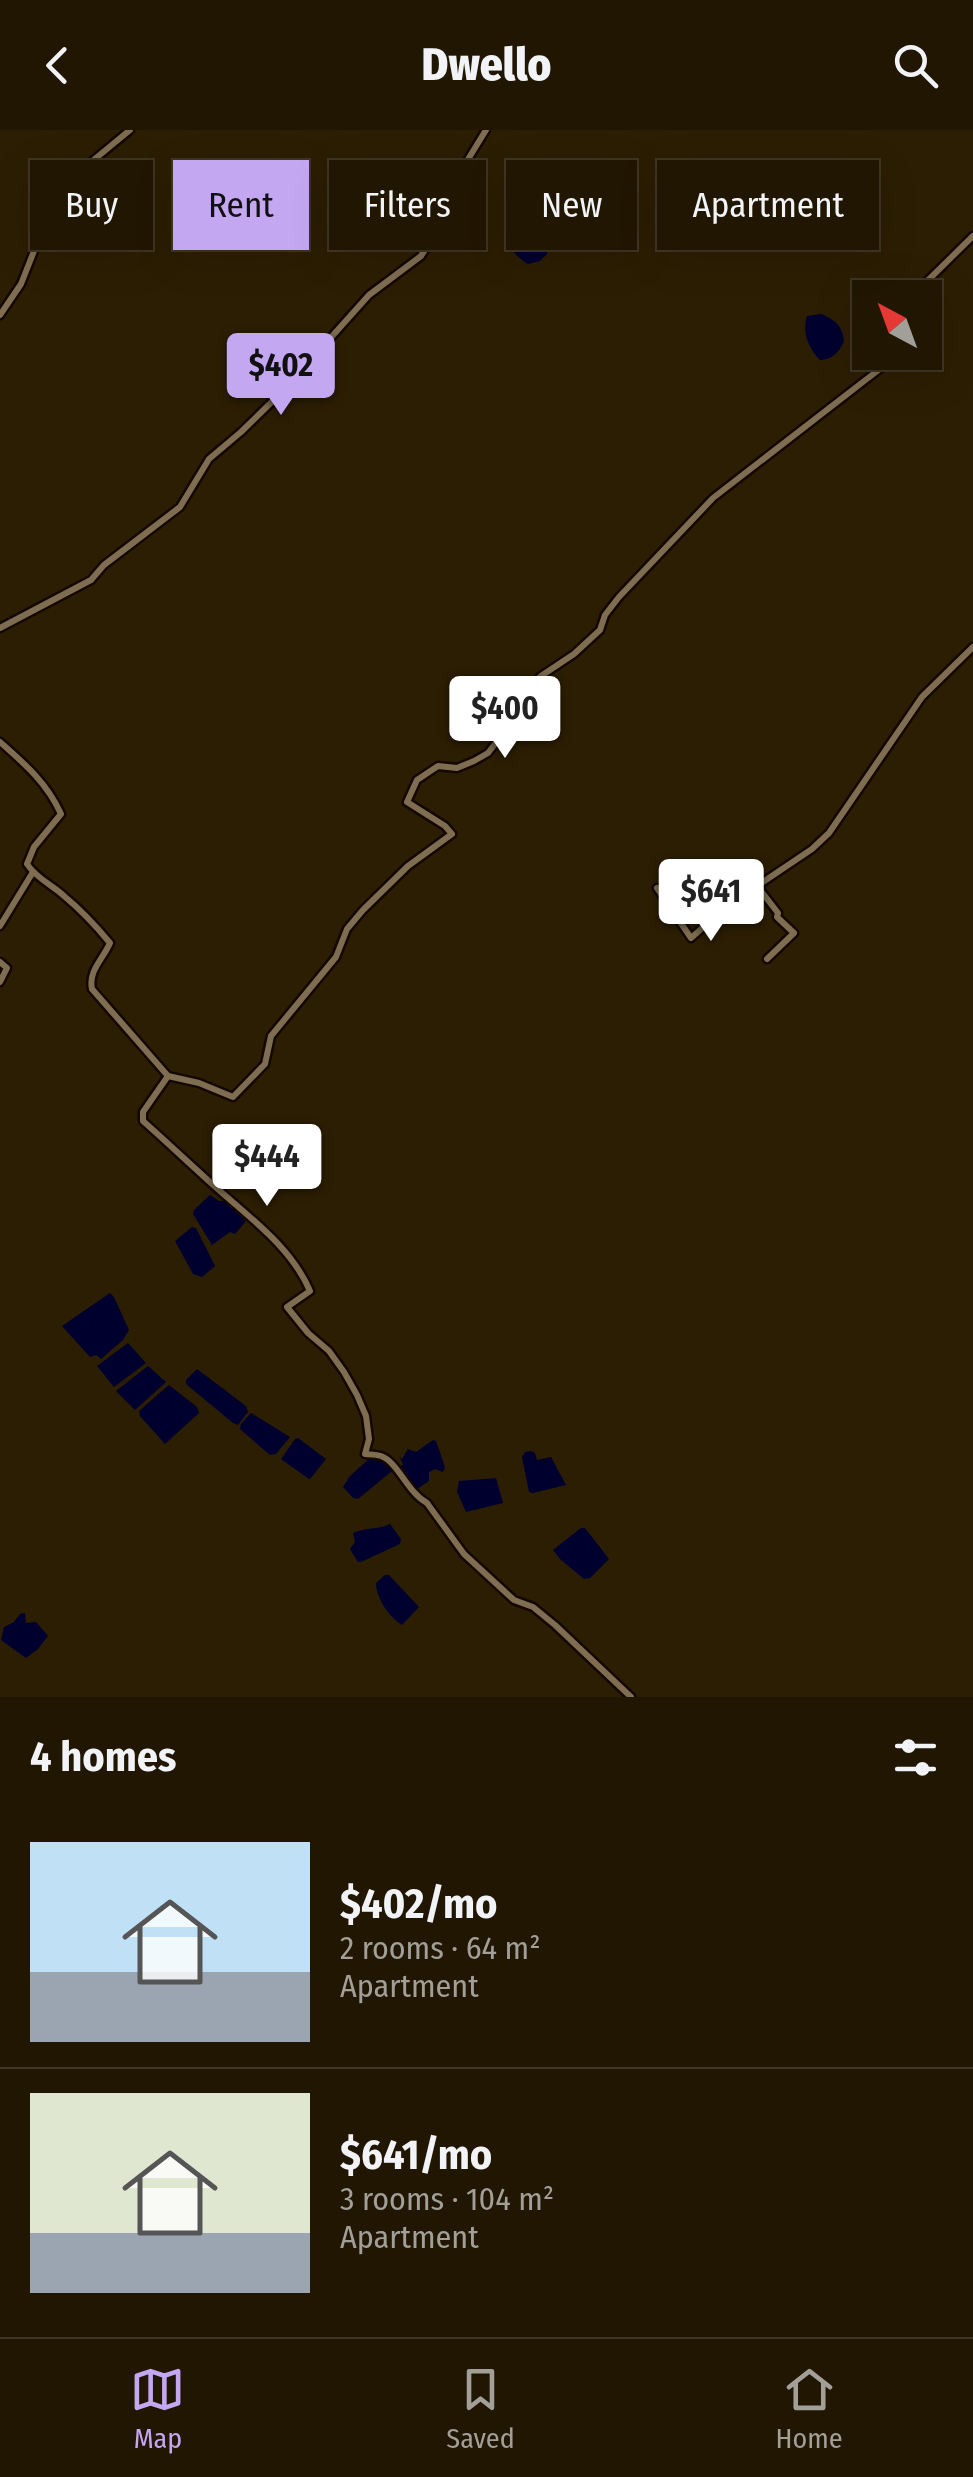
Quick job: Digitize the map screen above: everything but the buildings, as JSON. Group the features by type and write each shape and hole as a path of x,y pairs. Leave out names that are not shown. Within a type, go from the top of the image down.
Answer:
{"street":[{"path":"0,315 21,284 64,194 90,163 130,130"},
{"path":"0,628 90,580 180,507 209,459 283,391 368,294 421,256 436,233 456,179 486,130"},
{"path":"928,280 973,236"},
{"path":"0,742 36,773 62,814 29,855 27,864 110,943 93,972 92,989 168,1076 198,1082 233,1096 265,1064 272,1036 336,957 347,929 362,910 408,866 452,834 407,802 417,780 438,766 457,768 488,753 498,740 496,725 512,704 600,630 605,615 619,597 713,498 878,370"},
{"path":"657,888 691,938 735,899 812,849 829,833 922,697 973,647"},
{"path":"0,926 33,872"},
{"path":"757,886 778,913 777,917 794,933 767,959"},
{"path":"0,962 7,968 0,982"},
{"path":"168,1076 143,1112 142,1122 274,1239 295,1264 310,1291 287,1306 308,1333 329,1351 357,1395 366,1416 369,1439 365,1454 382,1456 393,1463 464,1554 514,1600 533,1607 555,1625 631,1697"}],"shaded area":[{"path":"547,250 547,254 528,264 513,251"},
{"path":"821,314 837,324 844,341 835,354 820,360 809,345 805,328 807,316"},
{"path":"210,1195 224,1201 246,1221 235,1234 230,1232 212,1245 193,1214"},
{"path":"192,1227 215,1266 202,1277 193,1274 175,1241"},
{"path":"110,1293 129,1330 101,1359 96,1355 90,1357 62,1326"},
{"path":"128,1343 146,1363 114,1387 97,1366"},
{"path":"148,1366 166,1382 135,1410 116,1391"},
{"path":"197,1369 246,1406 248,1412 238,1425 186,1384"},
{"path":"169,1385 197,1407 199,1413 165,1444 139,1411"},
{"path":"251,1413 290,1437 276,1454 270,1455 240,1429"},
{"path":"298,1438 326,1459 309,1479 281,1459"},
{"path":"433,1440 445,1467 443,1472 429,1472 429,1481 416,1493 400,1468 403,1464 399,1456 402,1459 408,1449 416,1452"},
{"path":"531,1451 537,1460 551,1457 566,1485 529,1492 522,1457"},
{"path":"371,1457 383,1459 392,1471 358,1499 353,1498 343,1487"},
{"path":"496,1478 503,1503 466,1512 457,1492 459,1481"},
{"path":"390,1524 401,1539 400,1544 358,1562 350,1549 355,1542 353,1533"},
{"path":"581,1528 609,1559 584,1579 553,1550"},
{"path":"385,1575 419,1607 402,1625 378,1595 376,1583"},
{"path":"25,1613 26,1623 36,1622 48,1636 26,1658 1,1640 4,1627"}]}
